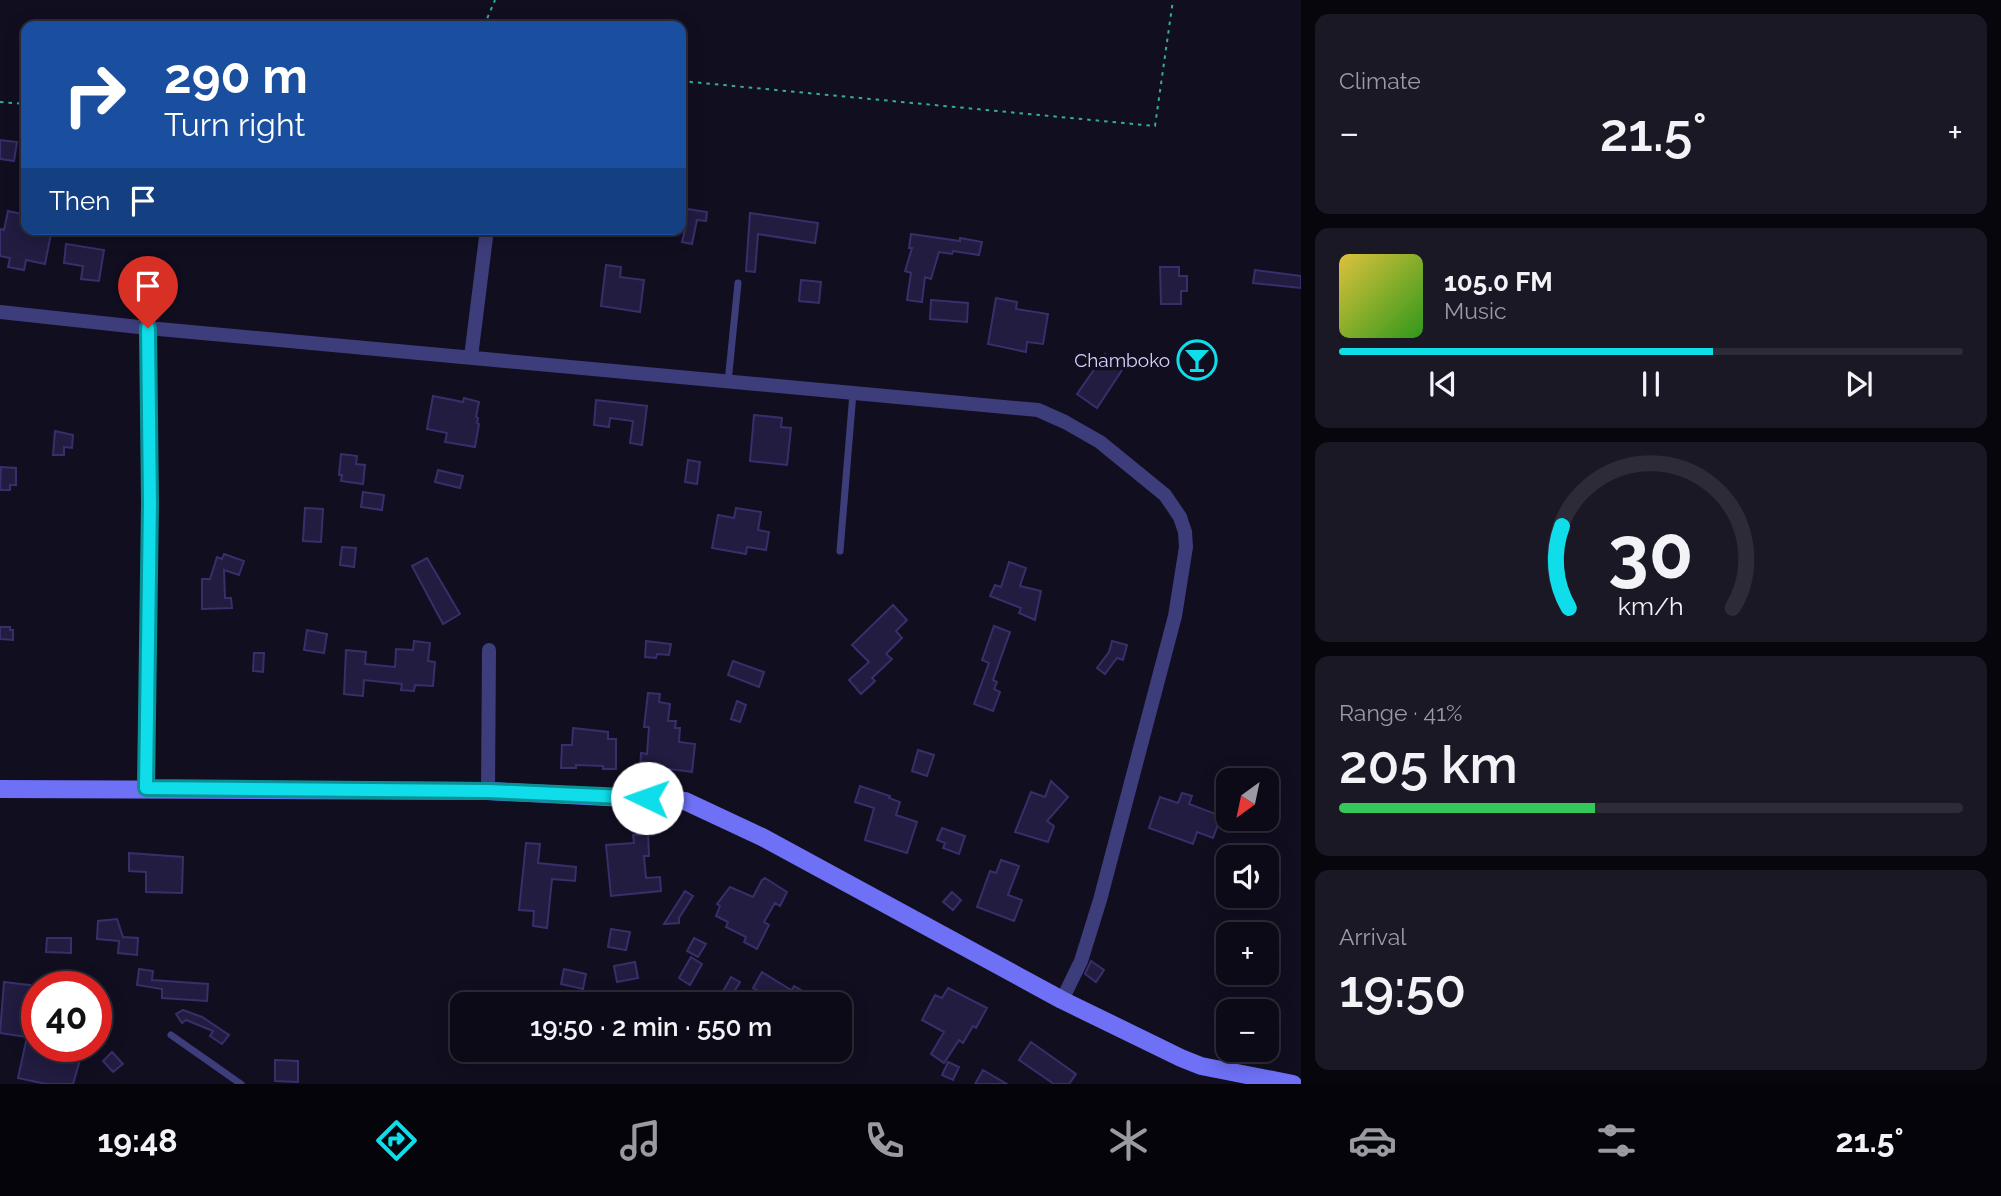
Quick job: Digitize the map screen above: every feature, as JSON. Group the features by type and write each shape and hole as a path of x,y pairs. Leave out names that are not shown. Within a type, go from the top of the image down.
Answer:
{"street":[{"path":"471,357 486,235"},
{"path":"0,312 1038,410 1100,442 1165,495 1180,517 1186,547 1175,616 1100,900 1081,961 1062,1000"},
{"path":"146,788 150,503 148,328"},
{"path":"488,791 489,650"},
{"path":"0,789 488,791 674,800 696,805 762,837 1062,1000 1181,1058 1202,1066 1293,1084"}],"lane":[{"path":"727,382 738,283"},
{"path":"840,551 853,393"},
{"path":"171,1035 241,1084"}],"path":[{"path":"486,21 495,0"},
{"path":"686,81 1155,126 1172,0"},
{"path":"0,102 21,104"}],"building":[{"path":"0,140 17,142 14,161 0,159"},
{"path":"686,209 707,212 706,221 697,220 692,244 682,242 686,235"},
{"path":"8,211 21,214 21,235 51,235 45,264 26,260 24,270 8,267 10,258 0,256 0,229 4,230"},
{"path":"750,213 818,223 815,243 758,234 755,272 746,271"},
{"path":"911,234 982,242 979,255 939,252 931,279 925,277 922,302 907,300 911,273 905,271 912,248 909,248"},
{"path":"66,244 104,250 99,281 81,279 83,266 64,263"},
{"path":"606,265 621,267 620,277 644,280 640,312 601,306"},
{"path":"1160,267 1179,267 1179,276 1187,276 1187,291 1181,291 1181,304 1161,304"},
{"path":"1255,270 1301,276 1301,288 1253,283"},
{"path":"801,280 821,282 819,303 799,301"},
{"path":"996,298 1017,302 1016,309 1048,314 1043,344 1027,342 1026,352 988,344"},
{"path":"931,300 968,303 967,322 930,319"},
{"path":"1105,354 1124,367 1097,408 1077,394"},
{"path":"433,396 479,402 475,447 445,442 447,433 427,429"},
{"path":"596,400 647,406 642,445 630,443 633,421 610,418 609,427 594,425"},
{"path":"754,415 782,418 781,427 791,428 787,465 750,461"},
{"path":"55,431 73,435 72,448 64,447 64,455 53,455"},
{"path":"341,454 357,456 356,464 365,465 363,484 341,481"},
{"path":"688,460 700,462 697,484 685,482"},
{"path":"1,467 16,468 16,485 10,485 10,490 0,490"},
{"path":"438,470 463,476 460,488 435,482"},
{"path":"363,492 384,495 382,510 361,507"},
{"path":"305,508 323,509 321,542 303,541"},
{"path":"736,508 761,512 758,530 769,532 766,550 747,547 746,554 712,548 718,515 734,518"},
{"path":"342,547 356,548 354,567 340,565"},
{"path":"224,554 244,561 239,575 224,570 225,598 231,598 232,608 202,609 202,579 210,579 217,557 222,559"},
{"path":"427,558 460,614 443,624 412,566"},
{"path":"1009,562 1026,568 1020,586 1041,591 1035,620 1019,613 1021,608 990,596 995,585 1001,587"},
{"path":"893,605 907,620 896,631 902,638 886,654 892,659 872,678 875,681 861,694 849,680 869,662 852,645"},
{"path":"994,626 1010,632 993,680 997,682 994,689 1000,692 993,711 974,704 989,663 982,660"},
{"path":"0,627 10,627 10,630 13,630 13,640 0,639"},
{"path":"307,630 327,634 324,653 304,650"},
{"path":"414,641 430,643 428,661 435,662 433,686 415,685 414,691 401,690 402,684 364,680 363,696 344,694 346,650 366,652 365,664 395,667 396,649 413,650"},
{"path":"646,641 671,644 669,655 645,657"},
{"path":"1112,641 1127,645 1123,660 1117,658 1105,674 1097,668 1109,652"},
{"path":"254,653 264,653 263,672 253,671"},
{"path":"733,661 764,672 759,687 728,675"},
{"path":"648,693 660,694 659,702 670,704 668,721 676,721 675,728 680,728 679,742 695,744 692,772 661,768 661,771 640,769 641,753 647,754 649,727 644,727"},
{"path":"737,701 746,705 740,722 731,719"},
{"path":"573,728 608,732 608,739 616,739 616,769 576,765 576,768 561,768 562,745 572,745"},
{"path":"918,750 934,755 927,776 912,771"},
{"path":"1051,781 1068,797 1047,821 1054,826 1048,842 1015,832 1031,792 1045,797"},
{"path":"860,786 900,802 896,815 917,822 907,853 865,840 874,808 855,802"},
{"path":"1182,793 1192,796 1189,804 1216,814 1213,838 1197,832 1193,844 1149,828 1160,797 1178,803"},
{"path":"942,828 965,836 959,854 943,848 945,843 937,840"},
{"path":"648,834 649,856 644,856 646,878 660,877 661,891 611,896 606,845 634,843 633,835"},
{"path":"526,843 540,844 538,863 576,867 575,881 552,879 547,928 533,926 534,911 519,910"},
{"path":"129,853 183,857 182,893 146,892 146,872 129,871"},
{"path":"1001,860 1019,866 1008,895 1022,900 1014,921 977,907 990,871 996,873"},
{"path":"765,878 787,892 780,906 775,903 764,922 769,925 757,949 744,942 746,937 726,927 728,922 716,916 720,906 717,904 730,887 753,897"},
{"path":"685,891 693,896 679,918 679,923 664,924"},
{"path":"952,892 961,900 953,910 943,902"},
{"path":"117,919 123,937 138,938 137,955 118,953 119,941 97,939 98,921"},
{"path":"611,929 630,932 626,950 608,947"},
{"path":"47,938 71,938 71,953 46,952"},
{"path":"694,938 706,944 698,957 687,951"},
{"path":"691,957 702,964 690,985 679,978"},
{"path":"1091,961 1104,970 1096,982 1085,974"},
{"path":"635,962 638,978 617,982 614,966"},
{"path":"139,969 153,971 152,980 208,984 207,1001 162,998 162,989 137,985"},
{"path":"564,969 586,974 583,989 561,984"},
{"path":"762,972 791,990 760,992 753,988"},
{"path":"731,977 740,982 734,992 723,992"},
{"path":"4,982 21,984 21,1036 0,1033"},
{"path":"794,986 804,992 790,992"},
{"path":"948,988 987,1008 976,1028 973,1026 963,1043 959,1040 944,1063 931,1054 944,1032 922,1020 935,995 942,998"},
{"path":"183,1010 202,1017 229,1035 222,1044 210,1036 213,1031 186,1020 182,1023 176,1014"},
{"path":"1031,1042 1076,1074 1069,1084 1054,1084 1019,1060"},
{"path":"112,1052 123,1064 113,1072 104,1062 112,1062"},
{"path":"275,1060 298,1061 298,1082 275,1081"},
{"path":"22,1062 79,1062 73,1084 46,1084 18,1078"},
{"path":"948,1062 959,1067 953,1080 942,1075"},
{"path":"983,1070 1007,1084 975,1084"}],"place":[{"name":"Chamboko","path":"1197,360"}],"route":[{"path":"148,328 150,503 146,788 488,791 647,798"}]}
